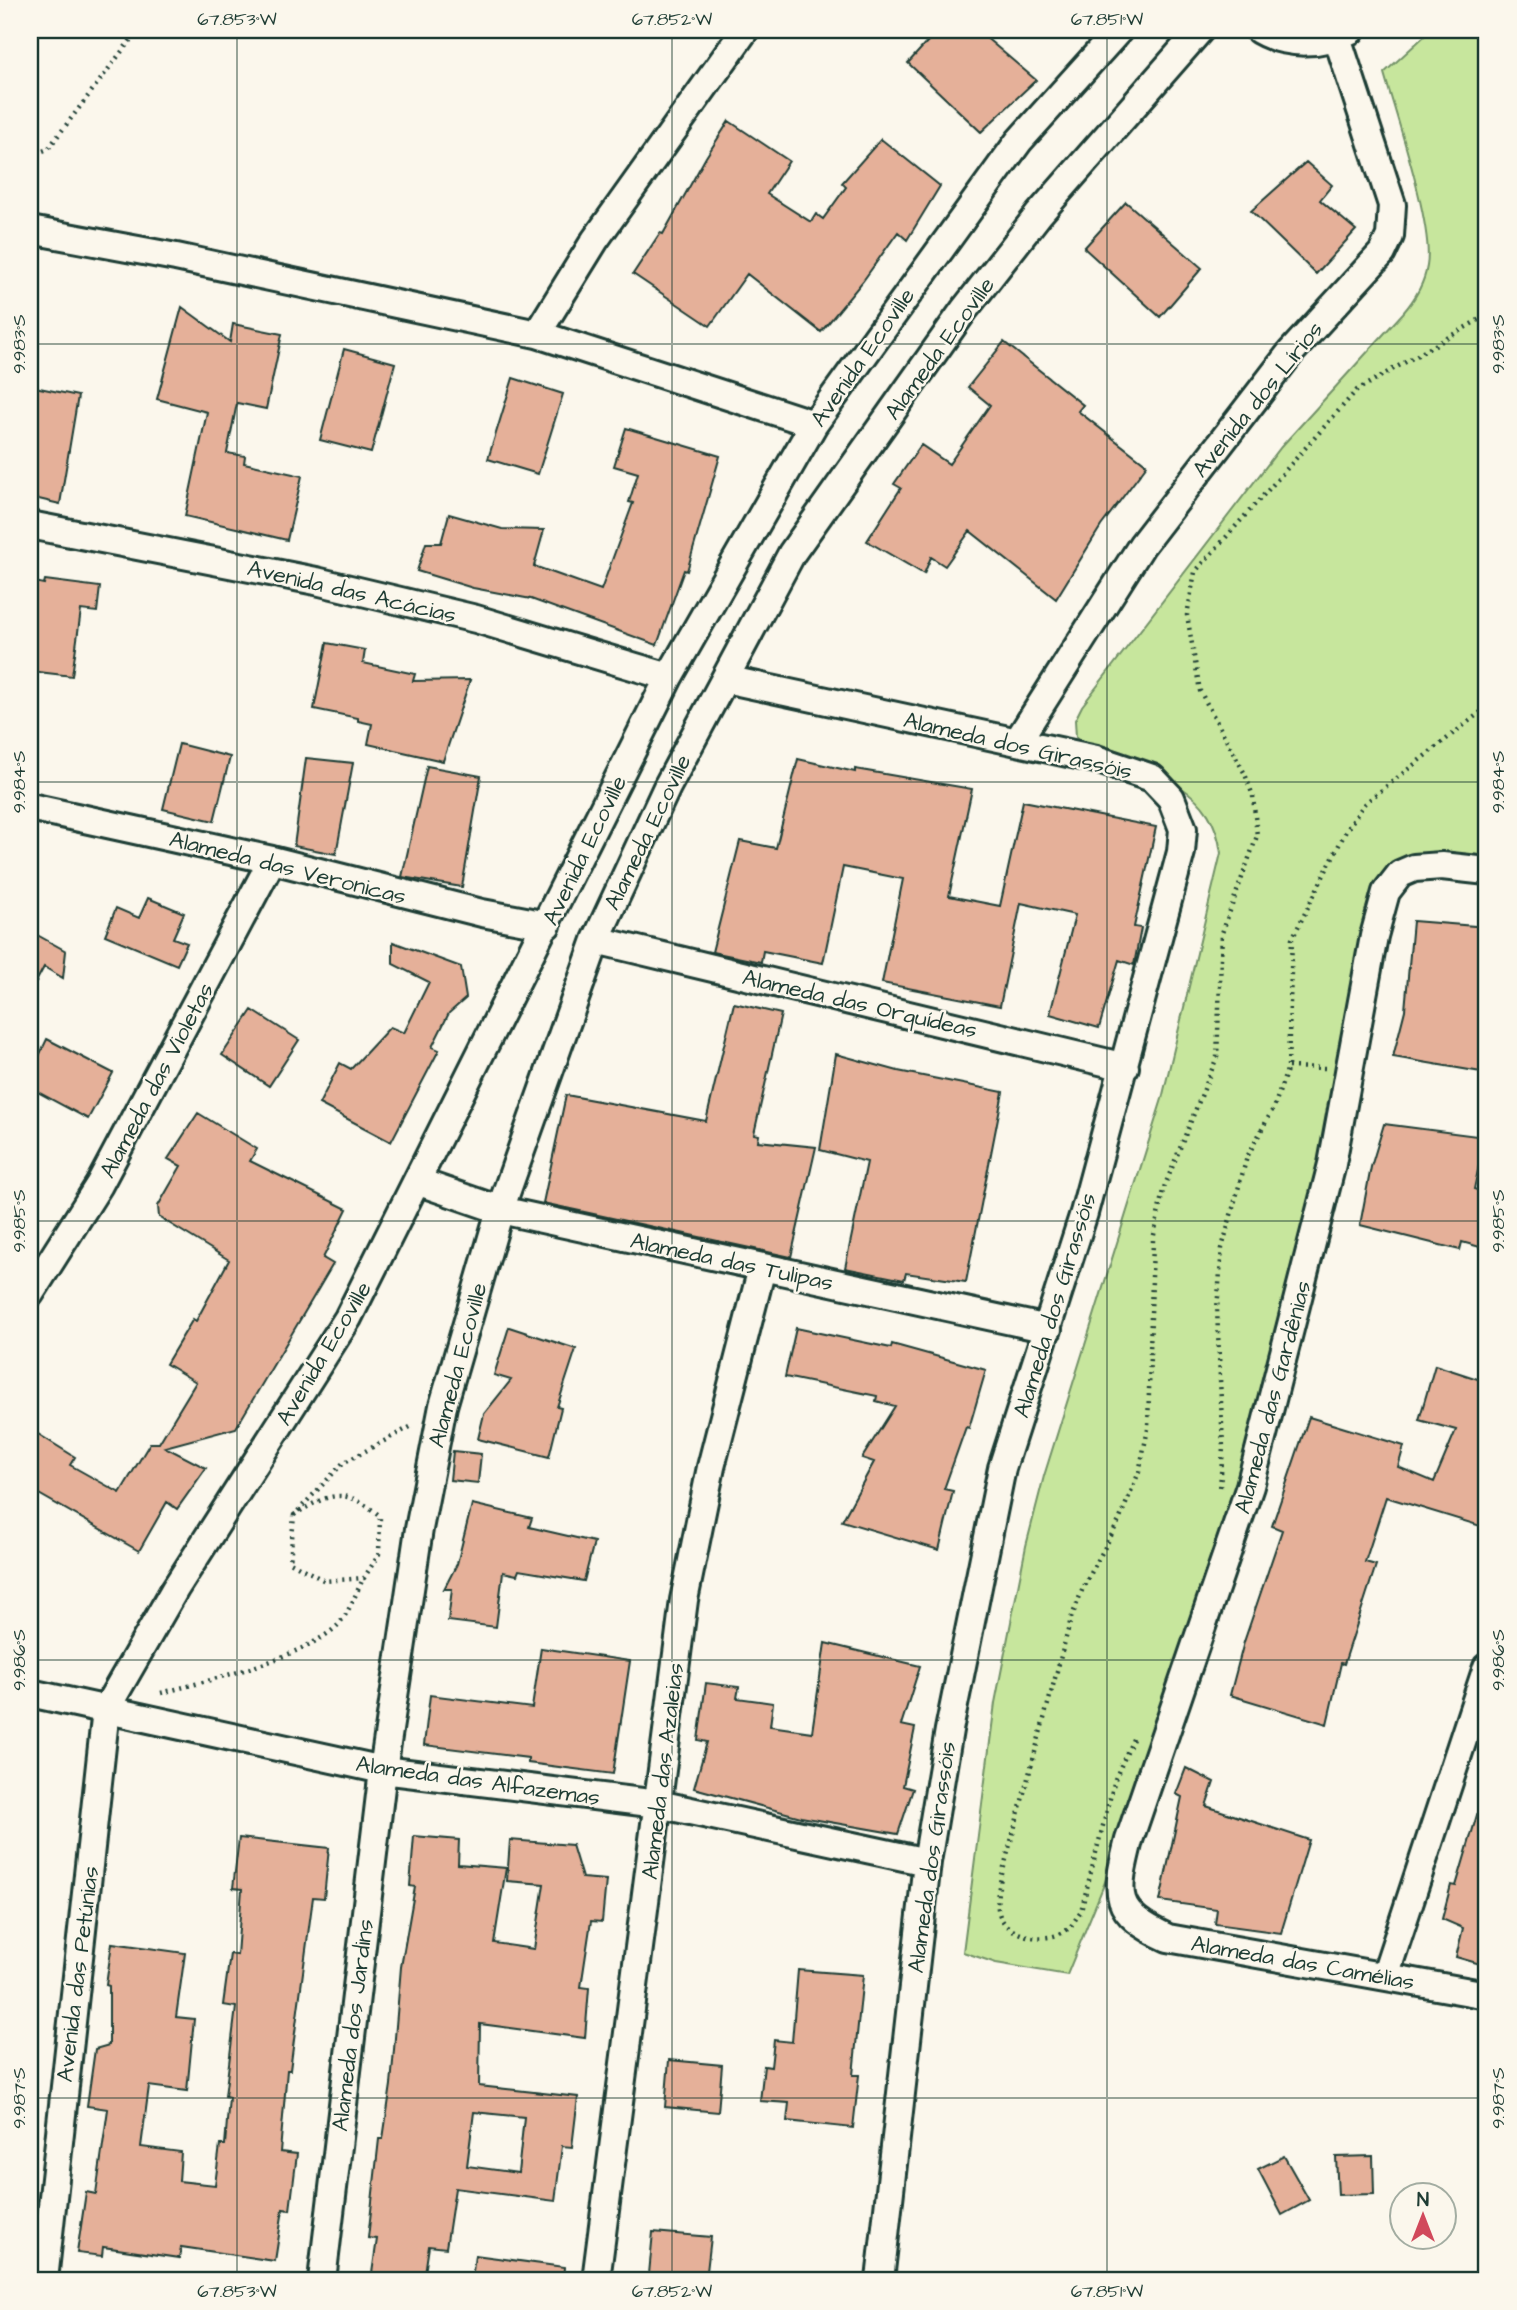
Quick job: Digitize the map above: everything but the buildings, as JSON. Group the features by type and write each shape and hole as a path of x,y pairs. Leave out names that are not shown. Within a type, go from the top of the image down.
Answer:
{"street":[{"path":"537,334 595,240 744,30"},
{"name":"Avenida Ecoville","path":"106,1709 175,1589 348,1318 419,1182 669,677 814,424 1019,141 1119,30"},
{"name":"Alameda Ecoville","path":"383,1770 418,1529 443,1406 500,1210 596,940 667,787 792,553 964,310 1040,214 1200,30"},
{"path":"1259,30 1270,36 1304,42 1345,33"},
{"name":"Avenida dos Lírios","path":"1017,741 1142,545 1291,352 1365,273 1382,253 1390,236 1392,205 1345,33"},
{"path":"30,230 176,257 537,334 814,424"},
{"name":"Avenida das Acácias","path":"30,525 356,590 476,619 669,677"},
{"name":"Alameda dos Girassóis","path":"725,679 1096,759 1152,778 1179,811 1183,829 1177,871 1125,1067 1048,1329 1002,1468 949,1730 927,1862 880,2280"},
{"name":"Alameda das Veronicas","path":"30,807 272,860 365,886 547,925"},
{"name":"Alameda das Violetas","path":"30,1294 99,1185 272,860"},
{"name":"Alameda das Gardênias","path":"1126,1913 1121,1896 1122,1869 1129,1840 1250,1486 1293,1323 1352,1068 1381,905 1390,884 1400,874 1414,868 1442,866 1487,871"},
{"name":"Alameda das Orquídeas","path":"596,940 1125,1067"},
{"name":"Alameda das Tulipas","path":"419,1182 500,1210 1048,1329"},
{"name":"Alameda das Azaleias","path":"596,2280 684,1600 711,1467 762,1268"},
{"path":"1385,1976 1487,1667"},
{"name":"Alameda das Alfazemas","path":"30,1693 383,1770 658,1804 927,1862"},
{"name":"Avenida das Petúnias","path":"44,2280 106,1709"},
{"name":"Alameda dos Jardins","path":"322,2280 383,1770"},
{"name":"Alameda das Camélias","path":"1126,1913 1141,1926 1168,1938 1487,1996"}],"path":[{"path":"30,156 48,149 138,30"},
{"path":"1136,1734 1115,1779 1081,1911 1069,1928 1054,1937 1016,1933 1001,1918 997,1896 1071,1619 1083,1588 1119,1521 1139,1472 1148,1429 1153,1240 1163,1190 1217,1057 1222,933 1257,836 1255,805 1245,774 1200,691 1187,615 1195,572 1357,390 1487,315"},
{"path":"1219,1499 1223,1448 1217,1309 1222,1248 1247,1157 1274,1107 1288,1067 1292,939 1346,831 1364,804 1487,707"},
{"path":"1288,1067 1352,1068"},
{"path":"364,1578 325,1581 290,1562 294,1515 343,1463 421,1422 443,1406"},
{"path":"158,1695 244,1670 308,1643 338,1625 379,1553 380,1516 359,1498 323,1497 294,1515"}],"green space":[{"path":"1431,30 1487,30 1487,857 1433,852 1408,858 1350,1035 1264,1408 1112,1865 1067,1975 996,1963 963,1952 995,1703 1026,1546 1044,1476 1162,1099 1221,853 1213,823 1196,799 1179,786 1082,742 1076,737 1075,720 1082,706 1281,447 1403,313 1418,291 1427,266 1425,225 1413,171 1384,73"}]}
